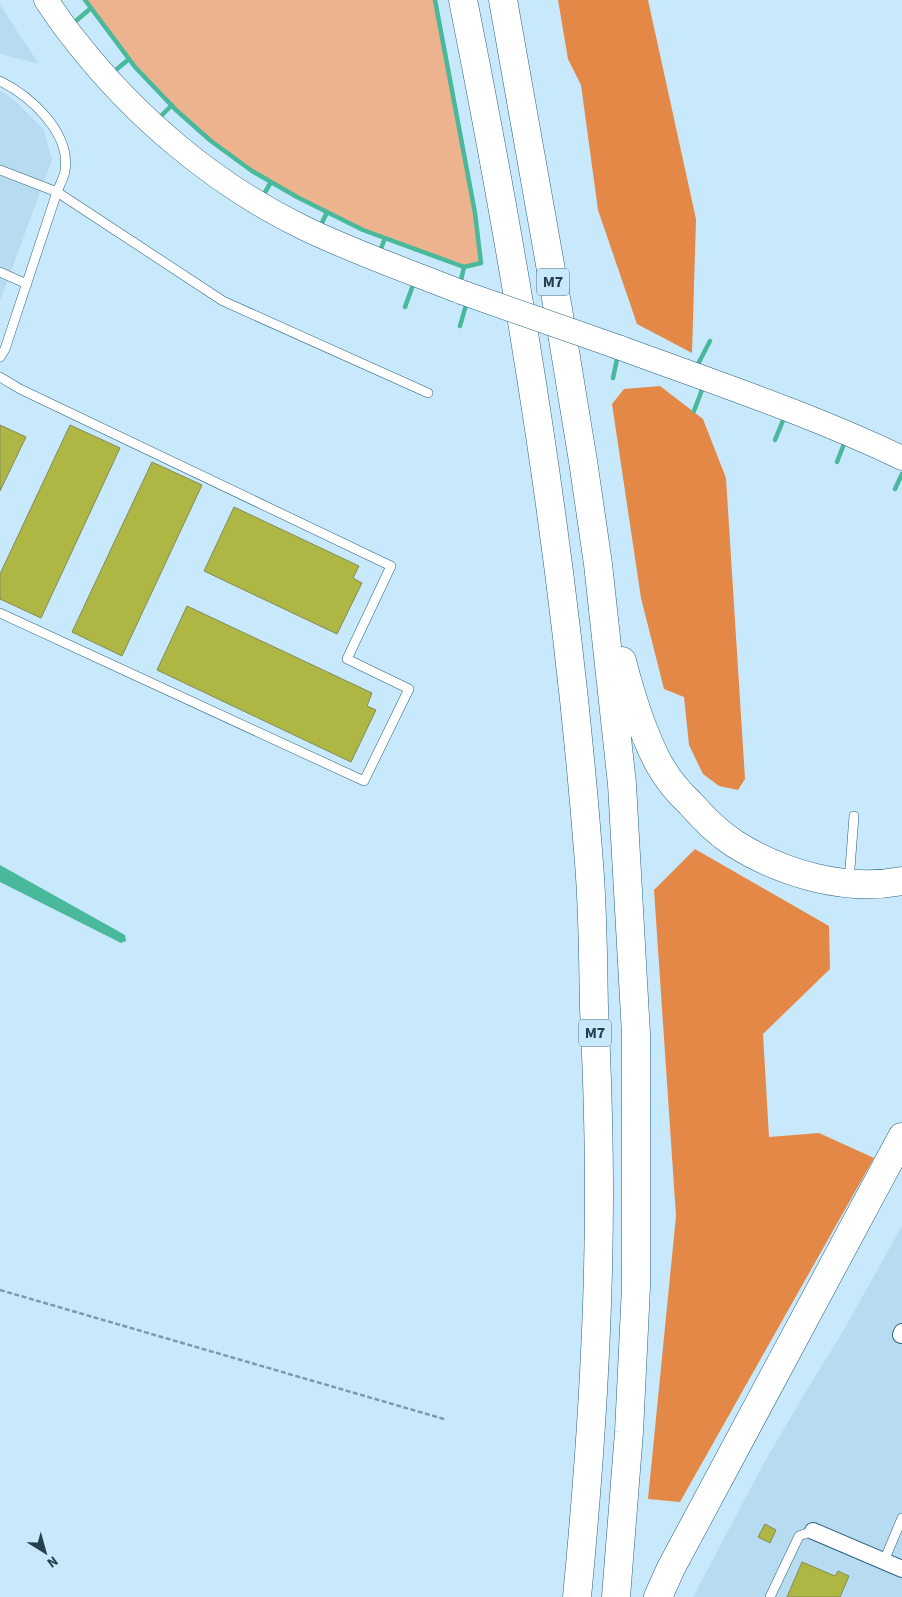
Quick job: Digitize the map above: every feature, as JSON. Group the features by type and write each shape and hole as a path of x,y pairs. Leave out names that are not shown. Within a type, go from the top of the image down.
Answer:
{"highway":[{"name":"M7","path":"463,0 510,255 546,471 573,693 589,866 597,1086 599,1212 590,1429 577,1597"},
{"name":"M7","path":"503,0 583,461 598,564 622,784 636,1034 636,1288 629,1432 616,1597"},
{"path":"598,564 629,690 642,728 660,765 679,792 705,820 735,844 777,866 812,878 849,884 902,881"},
{"path":"658,1597 671,1568 902,1137"}],"main road":[{"path":"46,0 75,41 110,81 154,125 200,163 242,193 302,227 361,253 461,292 770,402 866,441 902,458"}],"street":[{"path":"813,1531 902,1569"}],"lane":[{"path":"0,81 14,88 32,102 60,138 65,155 65,171 56,192 28,284 5,349 0,357"},
{"path":"0,170 56,192 223,301 428,393"},
{"path":"0,272 28,284"},
{"path":"0,377 20,389 392,566 347,659 410,689 364,781 0,612"},
{"path":"849,884 854,816"},
{"path":"884,1561 902,1518"},
{"path":"770,1597 799,1536 813,1531"}],"path":[{"path":"0,1290 444,1419"}],"shaded area":[{"path":"85,0 435,0 475,213 481,263 464,267 363,230 297,197 252,171 211,141 176,110 135,67"},
{"path":"558,0 648,0 696,219 692,353 637,324 598,210 581,85 568,59"},
{"path":"0,5 39,64 0,54"},
{"path":"0,91 13,99 44,130 52,160 0,301"},
{"path":"660,386 703,419 726,478 745,779 738,790 719,786 703,774 689,745 684,697 664,689 641,598 612,404 624,389"},
{"path":"695,849 829,926 830,969 763,1034 769,1137 819,1133 874,1158 680,1502 648,1499 676,1216 654,890"},
{"path":"0,865 125,935 126,941 121,943 0,882"},
{"path":"902,1226 902,1597 693,1597 765,1461 842,1333"}],"building":[{"path":"0,425 26,437 0,491"},
{"path":"70,425 120,448 41,618 0,599 0,574"},
{"path":"152,462 202,485 122,656 72,632"},
{"path":"234,507 359,566 353,578 362,583 337,634 204,571"},
{"path":"187,606 372,693 367,706 376,710 351,762 157,670"},
{"path":"765,1524 776,1530 770,1543 758,1537"},
{"path":"802,1562 835,1576 838,1571 849,1576 840,1597 787,1597"}],"waterway":[{"path":"85,0 135,67 176,110 211,141 252,171 297,197 363,230 464,267 481,263 475,213 435,0"},
{"path":"77,20 91,8"},
{"path":"117,69 129,59"},
{"path":"161,116 172,105"},
{"path":"264,194 271,182"},
{"path":"321,225 327,212"},
{"path":"380,251 385,238"},
{"path":"461,280 464,267"},
{"path":"405,307 413,285"},
{"path":"460,326 466,305"},
{"path":"698,364 710,341"},
{"path":"613,378 617,359"},
{"path":"694,411 703,387"},
{"path":"775,440 784,418"},
{"path":"837,462 844,444"},
{"path":"895,489 902,474"}]}
